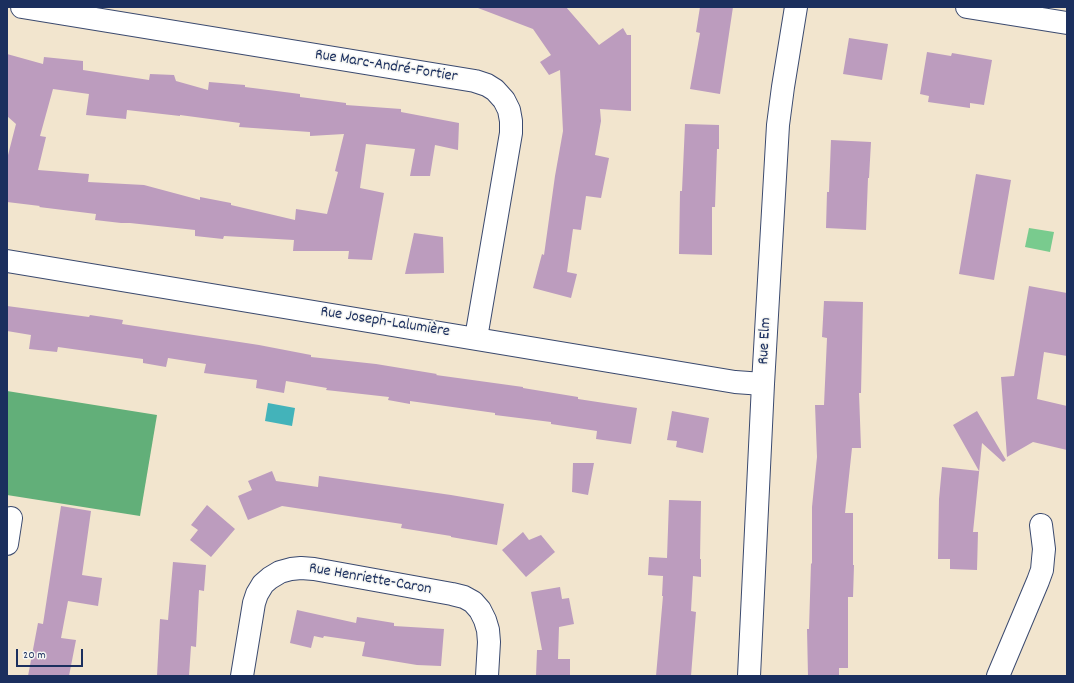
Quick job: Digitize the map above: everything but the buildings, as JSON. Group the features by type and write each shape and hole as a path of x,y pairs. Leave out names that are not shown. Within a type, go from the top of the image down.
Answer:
{"street":[{"name":"Rue Marc-André-Fortier","path":"22,7 474,81 487,85 495,90 504,100 512,121 476,338"},
{"name":"Rue Elm","path":"749,676 763,384 778,126 796,7"},
{"path":"967,7 1067,23"},
{"name":"Rue Joseph-Lalumière","path":"7,261 735,382 763,384"},
{"path":"7,544 11,518"},
{"path":"998,676 1042,570 1044,549 1041,525"},
{"name":"Rue Henriette-Caron","path":"242,676 254,603 257,594 263,584 280,572 301,568 314,569 452,594 464,597 473,602 480,610 488,630 489,642 487,676"}],"green space":[{"path":"1029,228 1054,232 1050,252 1025,247"},
{"path":"7,391 157,415 140,516 7,495"}],"water":[{"path":"268,403 295,408 292,426 265,421"}]}
